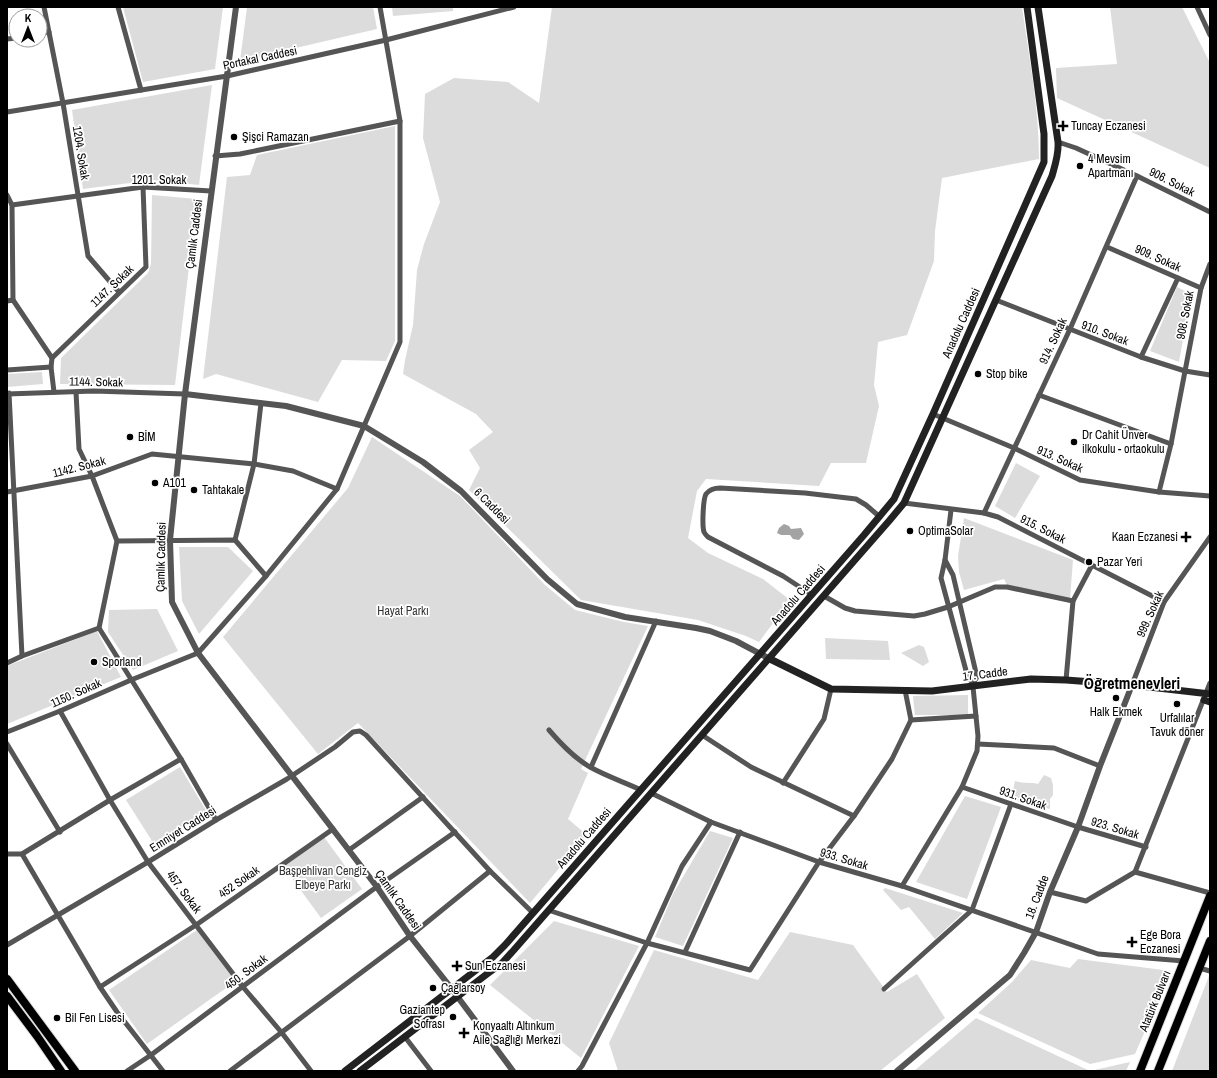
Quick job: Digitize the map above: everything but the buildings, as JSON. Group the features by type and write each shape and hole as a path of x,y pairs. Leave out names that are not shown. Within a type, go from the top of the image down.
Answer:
{"main road":[{"name":"Anadolu Caddesi","path":"344,1071 493,957 812,595 894,499 1044,162 1044,134 1027,7"},
{"name":"Anadolu Caddesi","path":"360,1071 502,963 770,659 904,503 1052,176 1059,149 1038,7"},
{"name":"17. Cadde","path":"770,659 831,689 932,691 1030,679 1132,684 1208,697"},
{"name":"Atatürk Bulvarı","path":"1140,1071 1210,896"},
{"path":"1158,1071 1210,941"},
{"path":"7,979 75,1071"},
{"path":"7,996 61,1071"}],"street":[{"name":"1204. Sokak","path":"44,7 63,103 88,256 119,292"},
{"path":"118,7 141,90"},
{"name":"Çamlık Caddesi","path":"236,7 185,394 170,540 172,602 198,653 377,887 410,936 452,989 513,1071"},
{"path":"198,653 266,576 337,489 400,342 400,121 380,7"},
{"name":"Portakal Caddesi","path":"7,112 227,76 386,40 514,7"},
{"path":"1197,7 1210,35"},
{"path":"216,156 240,154 400,121"},
{"name":"906. Sokak","path":"1058,142 1076,148 1137,176 1210,212"},
{"name":"914. Sokak","path":"984,513 1070,329 1137,176"},
{"name":"1201. Sokak","path":"12,205 143,187 211,191"},
{"name":"1147. Sokak","path":"52,358 146,267 143,187"},
{"path":"7,195 12,205 10,301 52,358 51,367 54,392"},
{"name":"909. Sokak","path":"1106,247 1201,288"},
{"name":"908. Sokak","path":"1159,492 1171,444 1201,288 1210,264"},
{"path":"1141,357 1178,278"},
{"name":"910. Sokak","path":"996,300 1141,357 1185,371 1210,375"},
{"path":"7,370 51,367"},
{"path":"76,392 79,449 92,476 117,542 99,628 181,759 216,820"},
{"name":"1144. Sokak","path":"8,393 76,392 185,394"},
{"path":"8,393 22,656"},
{"name":"6 Caddesi","path":"185,394 286,406 364,426 423,462 461,491 547,579 577,604 625,617 710,631 736,641 770,659"},
{"path":"1039,395 1171,444"},
{"path":"235,540 254,464 260,403"},
{"name":"913. Sokak","path":"933,414 1014,448 1080,480 1159,492 1210,496"},
{"name":"1142. Sokak","path":"7,492 92,476 152,454 254,464 293,471 337,489"},
{"path":"812,595 782,576 708,537 705,534 703,527 704,498 708,492 715,488 743,489 805,493 850,498 862,502 880,517"},
{"name":"915. Sokak","path":"904,503 984,513 998,517 1164,602"},
{"path":"902,886 962,787 978,744 973,685 968,678 941,578 945,560 951,510"},
{"name":"999. Sokak","path":"1132,684 1164,602 1210,537"},
{"path":"117,542 235,540 266,576"},
{"path":"945,560 953,575 977,677 973,685"},
{"path":"1066,680 1073,601 1092,565"},
{"path":"824,596 845,608 861,612 914,616 948,607 991,588 999,587 1073,601"},
{"path":"591,767 656,621"},
{"path":"7,664 22,656 99,628"},
{"name":"1150. Sokak","path":"7,732 198,653"},
{"path":"1050,892 1086,900 1135,872 1208,697 1210,683"},
{"name":"18. Cadde","path":"897,1071 1010,975 1024,953 1036,932 1050,892 1078,827 1132,684"},
{"path":"783,783 824,719 831,689"},
{"path":"548,910 646,943 750,970 819,862 854,816 892,759 911,720 905,690"},
{"name":"457. Sokak","path":"60,711 110,800 148,862 243,987 282,1033 311,1071"},
{"path":"911,720 976,716"},
{"path":"549,730 559,743 574,756 591,767 641,790"},
{"name":"Emniyet Caddesi","path":"7,945 291,776 335,747 353,732 360,731 366,735 423,797"},
{"path":"702,735 751,767 854,816"},
{"path":"7,744 60,832"},
{"path":"978,744 1054,748 1100,766"},
{"path":"7,854 22,854 110,800 181,759"},
{"name":"931. Sokak","path":"962,787 1078,827"},
{"name":"933. Sokak","path":"651,793 711,822 819,862 902,886 1098,954 1184,961"},
{"path":"349,850 423,797 490,871 533,913"},
{"path":"884,989 972,910 1011,804"},
{"path":"578,1071 646,943 682,866 711,822"},
{"name":"923. Sokak","path":"1078,827 1146,847"},
{"name":"452 Sokak","path":"100,987 196,925 333,829"},
{"name":"450. Sokak","path":"127,1071 151,1055 377,887 455,832"},
{"path":"685,952 740,832"},
{"path":"22,854 100,987 117,1012 163,1071"},
{"path":"230,1071 410,936 490,871"},
{"path":"1135,872 1210,893"},
{"path":"1199,968 1210,971"},
{"path":"404,1037 431,1071"}],"green space":[{"path":"123,7 223,7 215,69 143,82"},
{"path":"247,7 373,7 377,29 240,61"},
{"path":"392,7 453,7 453,11 393,16"},
{"path":"552,7 1022,7 1035,102 1039,140 1039,159 942,178 935,231 934,261 907,335 878,342 874,385 879,406 866,463 831,463 819,486 706,479 697,491 688,538 708,553 763,579 790,600 759,642 746,636 698,620 581,600 469,490 480,468 469,450 493,432 476,414 403,374 413,325 417,270 424,244 440,202 423,138 425,94 454,78 508,82 539,103"},
{"path":"1110,7 1182,7 1210,63 1210,168 1057,98 1056,68 1117,64"},
{"path":"212,85 199,185 153,180 83,189 72,110"},
{"path":"395,126 395,341 386,361 342,360 318,402 216,374 203,379 227,177 250,175 257,155"},
{"path":"152,195 197,199 175,385 60,384 61,358 148,273 151,264"},
{"path":"1177,287 1191,294 1179,362 1150,351"},
{"path":"42,372 43,384 7,387 7,374"},
{"name":"Hayat Parkı","path":"372,437 460,496 545,585 575,610 624,622 648,626 581,769 588,773 568,819 587,835 530,903 358,723 318,754 223,637 348,488"},
{"path":"1016,463 1040,476 1015,518 995,506"},
{"path":"964,518 1073,560 1070,599 1007,585 1004,579 964,590 959,572 958,556"},
{"path":"179,547 228,547 253,571 199,634 182,601"},
{"path":"157,609 178,651 133,670 108,632 109,610"},
{"path":"97,631 121,677 7,724 7,666"},
{"path":"825,638 888,641 890,660 826,659"},
{"path":"919,645 924,647 929,662 923,666 901,653"},
{"path":"968,695 968,715 915,715 913,696"},
{"path":"180,767 207,812 154,844 126,800"},
{"path":"1044,775 1051,778 1053,785 1053,795 1050,799 1050,809 1011,799 1015,781 1038,784"},
{"path":"965,796 1001,807 967,899 916,882"},
{"path":"710,831 733,838 683,946 655,937 673,894"},
{"name":"Başpehlivan Cengiz Elbeye Parkı","path":"324,837 362,889 321,918 283,866"},
{"path":"885,888 963,913 935,939 909,907 901,910 883,890"},
{"path":"554,921 639,946 581,1058 490,985"},
{"path":"197,930 236,981 147,1044 109,990"},
{"path":"790,932 853,945 887,992 917,974 945,1018 880,1071 618,1071 609,1043 654,950 758,980"},
{"path":"1078,959 1171,971 1135,1054 1090,1064 978,1013 1012,982 1031,960 1070,968"},
{"path":"1209,976 1210,1071 1172,1071"},
{"path":"976,1018 1090,1071 914,1071"},
{"path":"1130,1062 1126,1071 1090,1071"}],"shaded area":[{"path":"784,524 789,526 791,529 801,528 804,534 799,540 793,539 790,535 781,535 777,533 779,528"}],"place":[{"name":"Tuncay Eczanesi","path":"1063,126"},
{"name":"Şişci Ramazan","path":"234,137"},
{"name":"4 Mevsim Apartmanı","path":"1080,166"},
{"name":"Stop bike","path":"978,374"},
{"name":"BİM","path":"130,437"},
{"name":"Dr Cahit Ünver ilkokulu - ortaokulu","path":"1074,442"},
{"name":"A101","path":"155,483"},
{"name":"Tahtakale","path":"194,490"},
{"name":"OptimaSolar","path":"910,531"},
{"name":"Kaan Eczanesi","path":"1186,537"},
{"name":"Pazar Yeri","path":"1089,562"},
{"name":"Sporland","path":"94,662"},
{"name":"Halk Ekmek","path":"1116,698"},
{"name":"Urfalılar Tavuk döner","path":"1177,704"},
{"name":"Ege Bora Eczanesi","path":"1132,942"},
{"name":"Sun Eczanesi","path":"457,966"},
{"name":"Çağlarsoy","path":"433,988"},
{"name":"Gaziantep Sofrası","path":"453,1017"},
{"name":"Bil Fen Lisesi","path":"57,1018"},
{"name":"Konyaaltı Altınkum Aile Sağlığı Merkezi","path":"464,1033"}],"district":[{"name":"Öğretmenevleri","path":"1132,683"}]}
